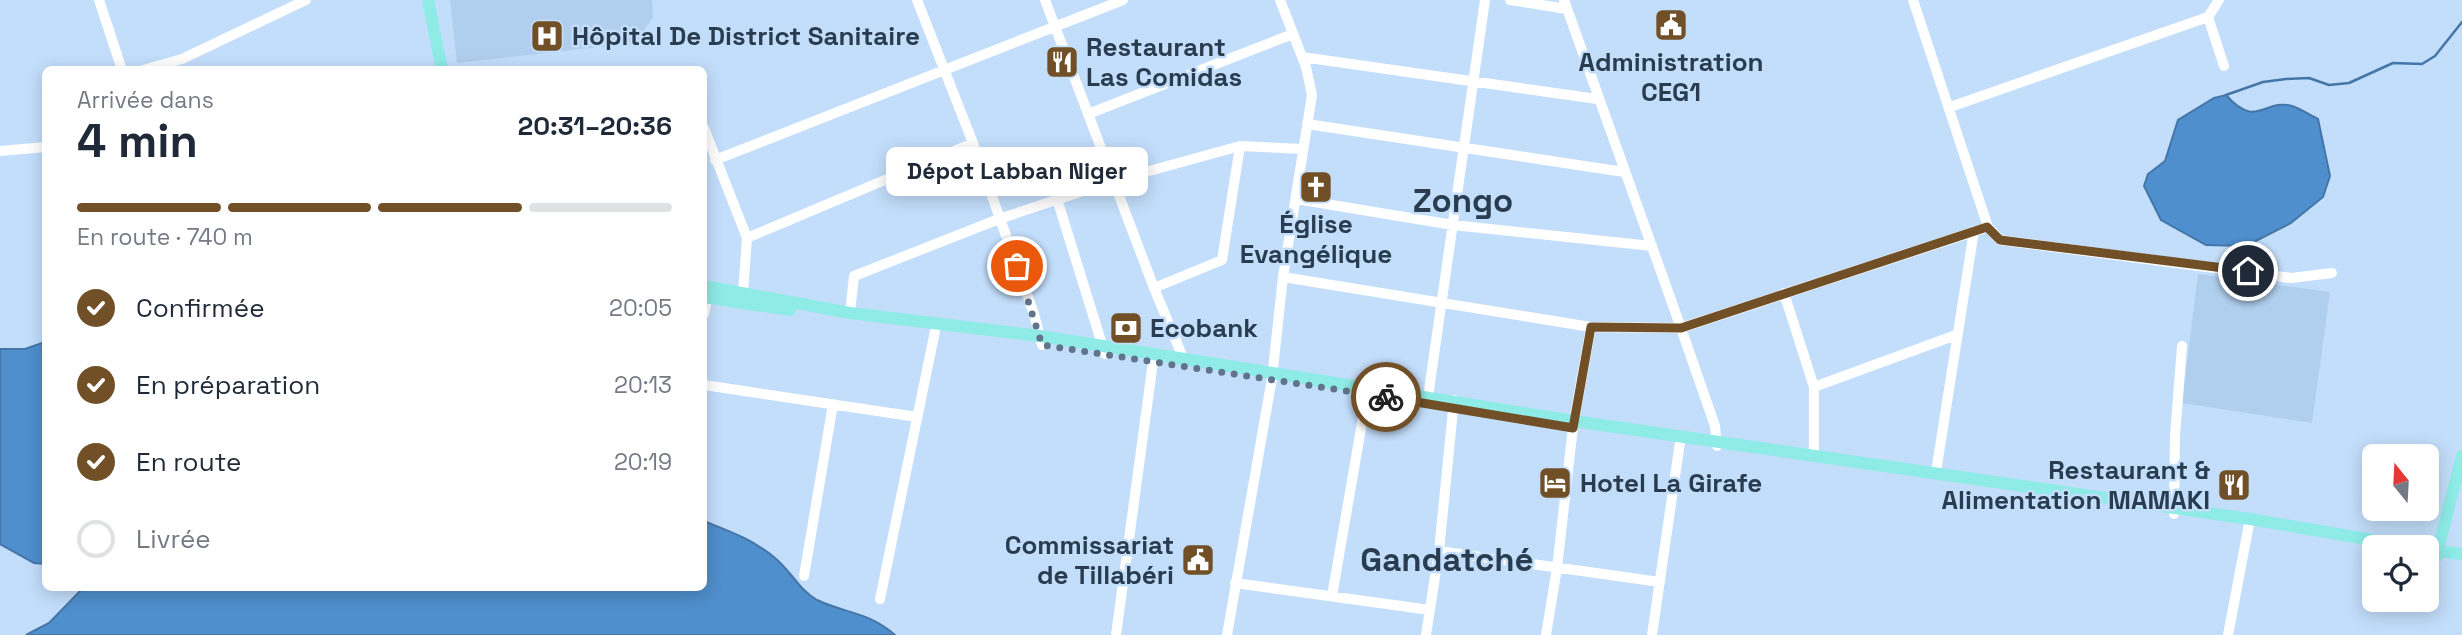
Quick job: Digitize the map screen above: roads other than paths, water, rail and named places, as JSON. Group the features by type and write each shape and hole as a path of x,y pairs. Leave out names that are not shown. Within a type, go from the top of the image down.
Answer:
{"main road":[{"path":"428,0 441,66"},
{"path":"707,294 743,293 850,313 1104,351 1184,360 1429,397 1453,403"},
{"path":"707,294 935,331 1041,341"},
{"path":"1104,351 1153,362 1273,375 1367,394 1453,403 1680,442 1717,443 2362,539"},
{"path":"1573,424 1936,472 2175,511"},
{"path":"2438,535 2462,456"},
{"path":"2250,522 2362,544"},
{"path":"2439,553 2462,554"},
{"path":"2439,555 2462,561"}],"street":[{"path":"99,0 121,66"},
{"path":"157,66 182,59 306,0"},
{"path":"917,0 973,143 1041,341"},
{"path":"1045,0 1184,360"},
{"path":"715,160 1123,0"},
{"path":"1227,635 1273,375 1283,277 1312,94 1302,57 1280,0"},
{"path":"1429,397 1485,0"},
{"path":"1510,0 1565,5 1681,328 1717,443"},
{"path":"1913,0 1987,227 2000,240 2291,278 2332,273"},
{"path":"1950,107 2208,17 2219,0"},
{"path":"2208,17 2224,66"},
{"path":"1088,114 1293,34"},
{"path":"1302,57 1597,99"},
{"path":"1307,124 1624,172"},
{"path":"707,137 747,238 743,293"},
{"path":"747,238 973,143"},
{"path":"850,313 854,276 999,219 1113,181 1240,146 1303,149"},
{"path":"1154,288 1222,260 1240,146"},
{"path":"0,152 42,147"},
{"path":"1056,200 1104,351"},
{"path":"1296,200 1452,225 1652,246"},
{"path":"1283,277 1591,327 1681,328 1987,227"},
{"path":"1936,472 1974,231"},
{"path":"1784,293 1814,387 1814,455"},
{"path":"1546,635 1558,568 1573,424 1591,327"},
{"path":"880,600 935,331"},
{"path":"1814,387 1956,335"},
{"path":"2175,511 2175,436 2182,346"},
{"path":"1116,635 1153,362"},
{"path":"707,385 917,417"},
{"path":"1332,596 1367,394"},
{"path":"1426,635 1439,551 1453,403"},
{"path":"804,576 833,404"},
{"path":"1653,635 1680,442"},
{"path":"2228,635 2250,522"},
{"path":"1439,551 1660,582"},
{"path":"1235,583 1430,610"}],"water":[{"path":"2226,95 2245,110 2253,112 2274,106 2292,106 2318,119 2330,176 2323,197 2291,223 2246,246 2206,245 2161,220 2144,186 2148,174 2165,161 2178,120 2214,98"},
{"path":"42,343 42,564 34,563 0,544 0,349 25,349"},
{"path":"707,522 759,546 781,563 805,591 817,600 876,622 895,635 26,635 49,623 80,591 707,591"}],"waterway":[{"path":"2226,95 2263,82 2286,79 2309,78 2329,85 2349,83 2393,63 2422,64 2435,56 2462,22"}],"place":[{"name":"Administration CEG1","path":"1671,25"},
{"name":"Hôpital De District Sanitaire","path":"547,36"},
{"name":"Restaurant Las Comidas","path":"1062,62"},
{"name":"Église Evangélique","path":"1316,187"},
{"name":"Dépot Labban Niger","path":"1017,266"},
{"name":"Ecobank","path":"1126,328"},
{"name":"Hotel La Girafe","path":"1555,483"},
{"name":"Restaurant & Alimentation MAMAKI","path":"2234,485"},
{"name":"Commissariat de Tillabéri","path":"1198,560"}],"district":[{"name":"Zongo","path":"1463,201"},
{"name":"Gandatché","path":"1447,560"}]}
